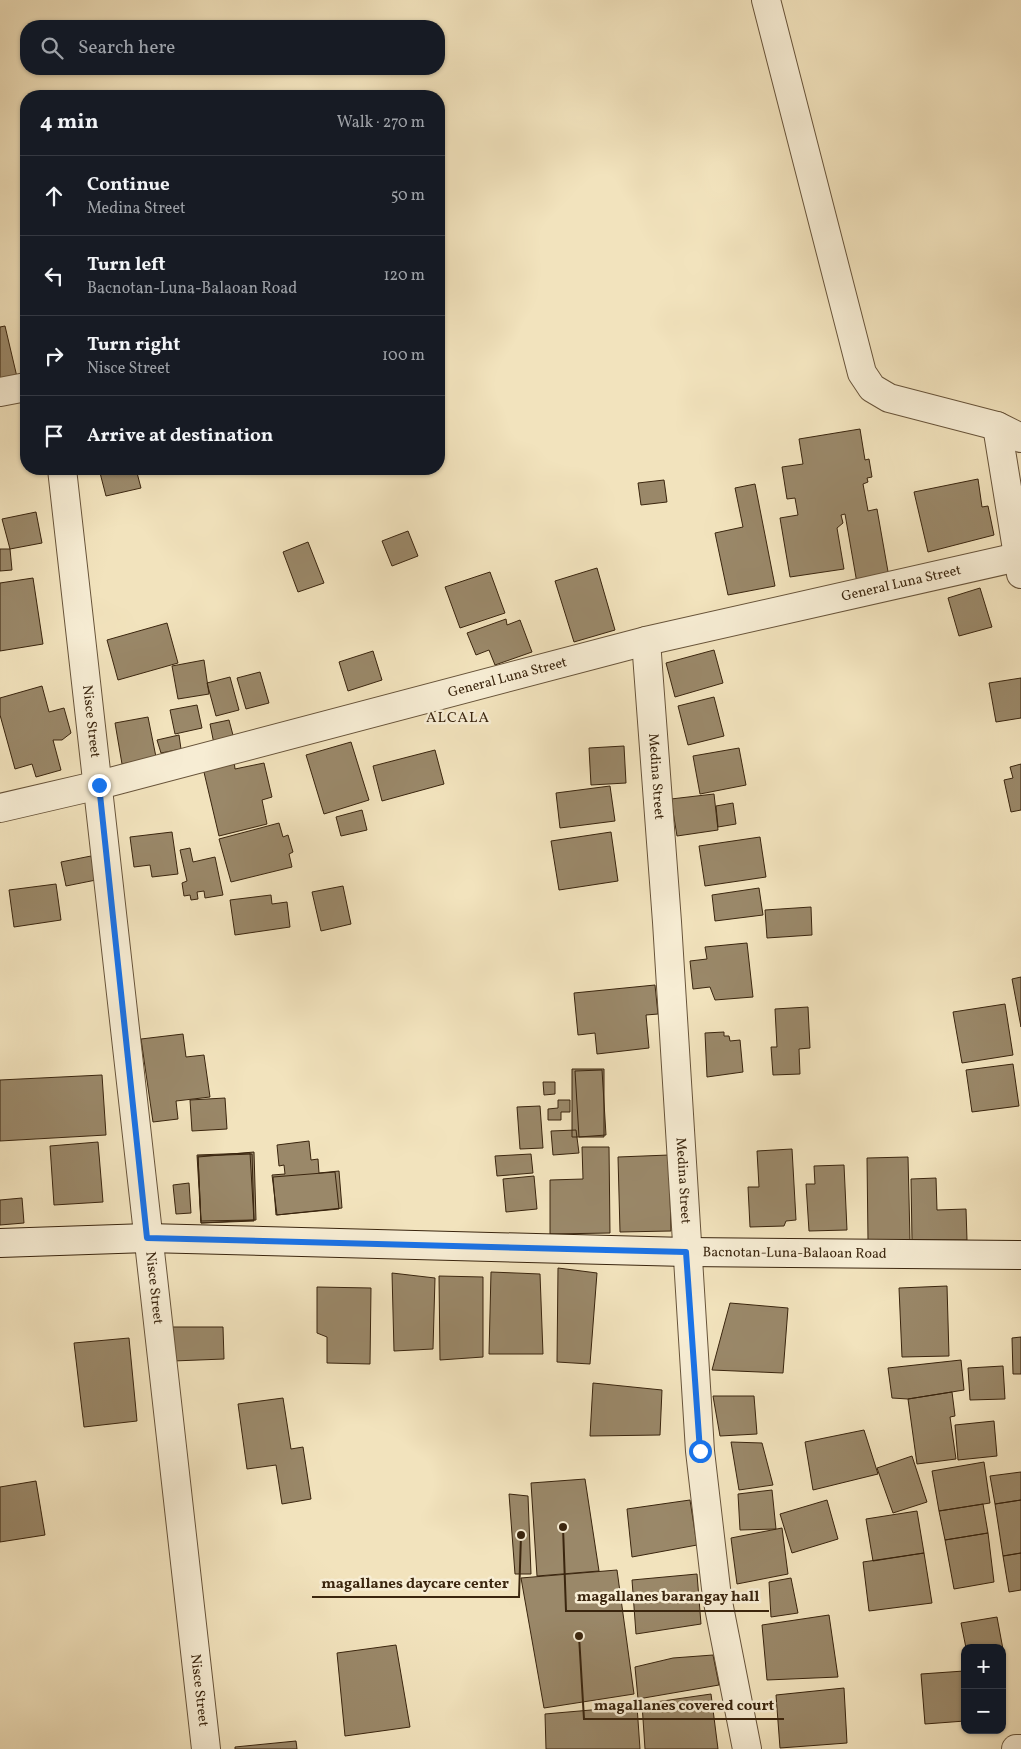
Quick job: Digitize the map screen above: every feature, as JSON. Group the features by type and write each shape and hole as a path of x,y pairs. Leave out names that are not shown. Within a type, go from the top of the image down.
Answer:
{"street":[{"path":"766,0 862,373 872,388 889,398 997,426 1021,438"},
{"path":"0,392 20,388"},
{"path":"997,426 1019,566"},
{"name":"Nisce Street","path":"63,475 99,785 147,1238 206,1749"},
{"name":"General Luna Street","path":"0,808 99,785 646,641 1019,566"},
{"name":"Medina Street","path":"646,641 667,922 686,1252 700,1451 717,1597 747,1749"},
{"name":"Bacnotan-Luna-Balaoan Road","path":"0,1243 147,1238 686,1252 1021,1255"},
{"path":"1016,1749 1021,1749"}],"building":[{"path":"5,326 17,377 0,381 0,327"},
{"path":"860,429 865,460 869,459 872,477 867,478 868,482 863,484 868,511 877,509 890,583 858,589 845,514 841,515 843,523 837,528 844,569 790,577 780,518 798,515 795,498 787,499 782,467 803,464 799,439"},
{"path":"101,475 138,475 141,488 106,496"},
{"path":"978,479 982,507 988,506 994,535 928,552 914,492"},
{"path":"664,480 667,502 641,505 638,483"},
{"path":"755,484 775,586 728,595 715,533 743,527 735,488"},
{"path":"36,512 42,543 10,549 2,519"},
{"path":"408,531 418,556 392,566 382,541"},
{"path":"308,542 324,583 298,592 283,552"},
{"path":"0,549 10,549 12,570 0,571"},
{"path":"597,568 615,630 574,642 555,581"},
{"path":"490,572 505,613 460,628 445,587"},
{"path":"33,578 43,644 0,651 0,583"},
{"path":"980,588 992,627 959,636 948,598"},
{"path":"506,619 507,625 520,620 532,652 495,665 489,650 476,655 467,633"},
{"path":"167,623 178,663 118,680 107,640"},
{"path":"714,650 723,683 675,697 666,663"},
{"path":"373,651 382,680 348,691 339,662"},
{"path":"204,660 209,694 178,699 172,666"},
{"path":"260,672 269,703 246,709 237,678"},
{"path":"230,677 239,710 216,716 207,683"},
{"path":"1021,678 1021,718 996,722 989,683"},
{"path":"42,686 49,712 64,708 71,733 62,740 53,740 61,770 36,777 32,764 15,769 0,715 0,698"},
{"path":"714,697 724,736 688,745 678,706"},
{"path":"197,705 202,728 175,734 170,710"},
{"path":"148,717 156,757 122,764 115,723"},
{"path":"229,720 234,739 214,744 210,724"},
{"path":"179,735 181,749 161,753 157,740"},
{"path":"351,742 369,800 324,814 306,755"},
{"path":"624,746 626,783 591,785 589,748"},
{"path":"739,748 746,785 700,794 693,756"},
{"path":"435,750 444,784 382,801 373,766"},
{"path":"234,761 235,769 264,763 272,797 262,800 267,824 219,836 203,768"},
{"path":"1021,764 1021,810 1011,812 1004,780 1013,778 1010,767"},
{"path":"610,786 615,821 560,828 556,793"},
{"path":"714,794 718,830 677,836 671,799"},
{"path":"733,803 736,824 718,827 716,806"},
{"path":"362,810 367,830 341,836 336,817"},
{"path":"279,823 283,837 288,835 293,852 289,854 292,867 231,882 219,839"},
{"path":"172,832 178,874 152,877 150,865 134,867 130,837"},
{"path":"611,832 618,881 559,890 551,841"},
{"path":"760,837 766,877 705,886 699,846"},
{"path":"190,848 193,862 215,857 223,895 205,898 204,891 197,892 198,899 191,900 190,895 184,896 182,883 187,881 180,850"},
{"path":"91,856 96,880 66,886 61,862"},
{"path":"56,884 61,920 14,927 9,890"},
{"path":"343,886 351,924 321,931 312,892"},
{"path":"759,888 763,915 715,921 712,895"},
{"path":"271,895 272,904 287,902 290,927 235,935 230,900"},
{"path":"811,907 812,935 767,938 765,910"},
{"path":"747,943 753,997 715,1000 710,987 693,989 690,961 707,959 705,947"},
{"path":"1021,977 1021,1027 1012,979"},
{"path":"655,985 658,1014 646,1015 649,1048 597,1054 595,1033 578,1035 574,993"},
{"path":"1005,1004 1013,1055 962,1063 953,1012"},
{"path":"808,1007 810,1048 799,1049 800,1074 773,1075 771,1047 777,1047 775,1009"},
{"path":"724,1032 724,1036 729,1036 730,1041 740,1040 743,1072 707,1077 705,1033"},
{"path":"183,1034 186,1057 204,1055 210,1097 176,1101 178,1119 153,1122 141,1039"},
{"path":"1013,1064 1019,1106 972,1112 966,1070"},
{"path":"572,1069 604,1069 604,1137 572,1137"},
{"path":"602,1070 606,1135 579,1137 575,1071"},
{"path":"102,1075 106,1135 0,1141 0,1080"},
{"path":"543,1082 555,1082 555,1094 544,1095"},
{"path":"225,1098 227,1129 192,1131 190,1100"},
{"path":"558,1100 570,1100 570,1112 561,1112 561,1120 548,1120 548,1109 558,1108"},
{"path":"540,1106 543,1148 520,1149 517,1107"},
{"path":"576,1130 579,1153 553,1155 551,1131"},
{"path":"309,1141 311,1160 318,1159 319,1173 339,1171 342,1208 277,1215 272,1175 285,1174 284,1165 279,1166 277,1145"},
{"path":"98,1142 103,1202 54,1205 50,1146"},
{"path":"582,1147 609,1147 610,1233 550,1234 550,1180 583,1179"},
{"path":"792,1149 796,1220 786,1221 784,1226 750,1227 748,1187 759,1187 757,1151"},
{"path":"254,1152 256,1220 201,1223 198,1157"},
{"path":"250,1153 254,1221 201,1223 197,1155"},
{"path":"252,1154 254,1220 201,1221 198,1156"},
{"path":"531,1154 533,1173 497,1176 495,1156"},
{"path":"669,1155 671,1231 620,1232 618,1157"},
{"path":"908,1157 910,1240 868,1240 867,1158"},
{"path":"844,1165 847,1230 809,1231 806,1184 815,1184 814,1166"},
{"path":"335,1172 339,1209 276,1215 273,1177"},
{"path":"534,1176 537,1209 506,1212 503,1179"},
{"path":"936,1178 937,1210 966,1209 967,1240 912,1240 911,1179"},
{"path":"189,1183 191,1213 176,1214 173,1185"},
{"path":"22,1198 24,1223 0,1225 0,1200"},
{"path":"558,1268 597,1273 590,1364 557,1362"},
{"path":"491,1272 540,1274 543,1354 489,1354"},
{"path":"392,1273 435,1278 433,1349 394,1351"},
{"path":"439,1276 483,1277 483,1357 440,1360"},
{"path":"947,1286 949,1356 902,1357 899,1288"},
{"path":"317,1287 371,1288 370,1364 327,1363 327,1337 317,1333"},
{"path":"730,1303 788,1308 783,1373 712,1370"},
{"path":"171,1327 223,1327 224,1359 173,1361"},
{"path":"1021,1337 1021,1374 1013,1374 1012,1338"},
{"path":"129,1338 137,1421 84,1427 74,1343"},
{"path":"961,1360 964,1390 908,1399 892,1398 888,1368"},
{"path":"1003,1366 1005,1399 970,1400 968,1368"},
{"path":"593,1383 662,1390 660,1435 590,1436"},
{"path":"952,1392 955,1416 950,1417 956,1459 917,1464 908,1399"},
{"path":"713,1396 754,1396 757,1434 720,1436"},
{"path":"283,1398 291,1449 303,1447 311,1499 282,1504 276,1465 247,1469 238,1404"},
{"path":"994,1421 997,1456 958,1460 955,1425"},
{"path":"864,1430 878,1474 813,1490 805,1442"},
{"path":"731,1442 762,1443 773,1485 739,1490"},
{"path":"912,1456 927,1502 893,1513 877,1468"},
{"path":"984,1462 990,1503 939,1511 932,1471"},
{"path":"1021,1472 1021,1500 995,1504 990,1476"},
{"path":"585,1479 599,1571 537,1576 531,1483"},
{"path":"36,1481 45,1535 0,1542 0,1487"},
{"path":"772,1490 776,1529 740,1530 738,1494"},
{"path":"509,1494 528,1496 531,1574 515,1574"},
{"path":"690,1500 697,1545 632,1557 627,1509"},
{"path":"827,1500 838,1539 792,1553 780,1514"},
{"path":"1021,1500 1021,1553 1003,1556 995,1504"},
{"path":"983,1504 988,1533 945,1540 939,1511"},
{"path":"917,1511 924,1553 873,1561 866,1519"},
{"path":"782,1528 788,1574 737,1584 731,1538"},
{"path":"988,1533 994,1582 954,1589 945,1540"},
{"path":"924,1553 932,1603 869,1611 863,1562"},
{"path":"1021,1553 1021,1590 1009,1592 1003,1556"},
{"path":"617,1570 634,1694 544,1708 521,1578"},
{"path":"697,1574 701,1624 636,1634 632,1580"},
{"path":"791,1578 798,1613 771,1617 769,1582"},
{"path":"829,1615 838,1677 767,1680 762,1625"},
{"path":"997,1617 1002,1644 965,1644 961,1623"},
{"path":"396,1645 410,1727 345,1736 337,1653"},
{"path":"713,1655 719,1685 638,1699 635,1667 673,1658"},
{"path":"961,1671 961,1721 925,1724 921,1674"},
{"path":"844,1688 847,1743 780,1748 776,1695"},
{"path":"711,1694 718,1749 645,1749 642,1704"},
{"path":"637,1706 640,1749 546,1749 545,1714"},
{"path":"296,1741 297,1749 235,1749 235,1747"}],"place":[{"name":"magallanes barangay hall","path":"563,1527"},
{"name":"magallanes daycare center","path":"521,1535"},
{"name":"magallanes covered court","path":"579,1636"}],"district":[{"name":"ALCALA","path":"458,718"}],"route":[{"path":"99,785 147,1238 686,1252 700,1451"}]}
